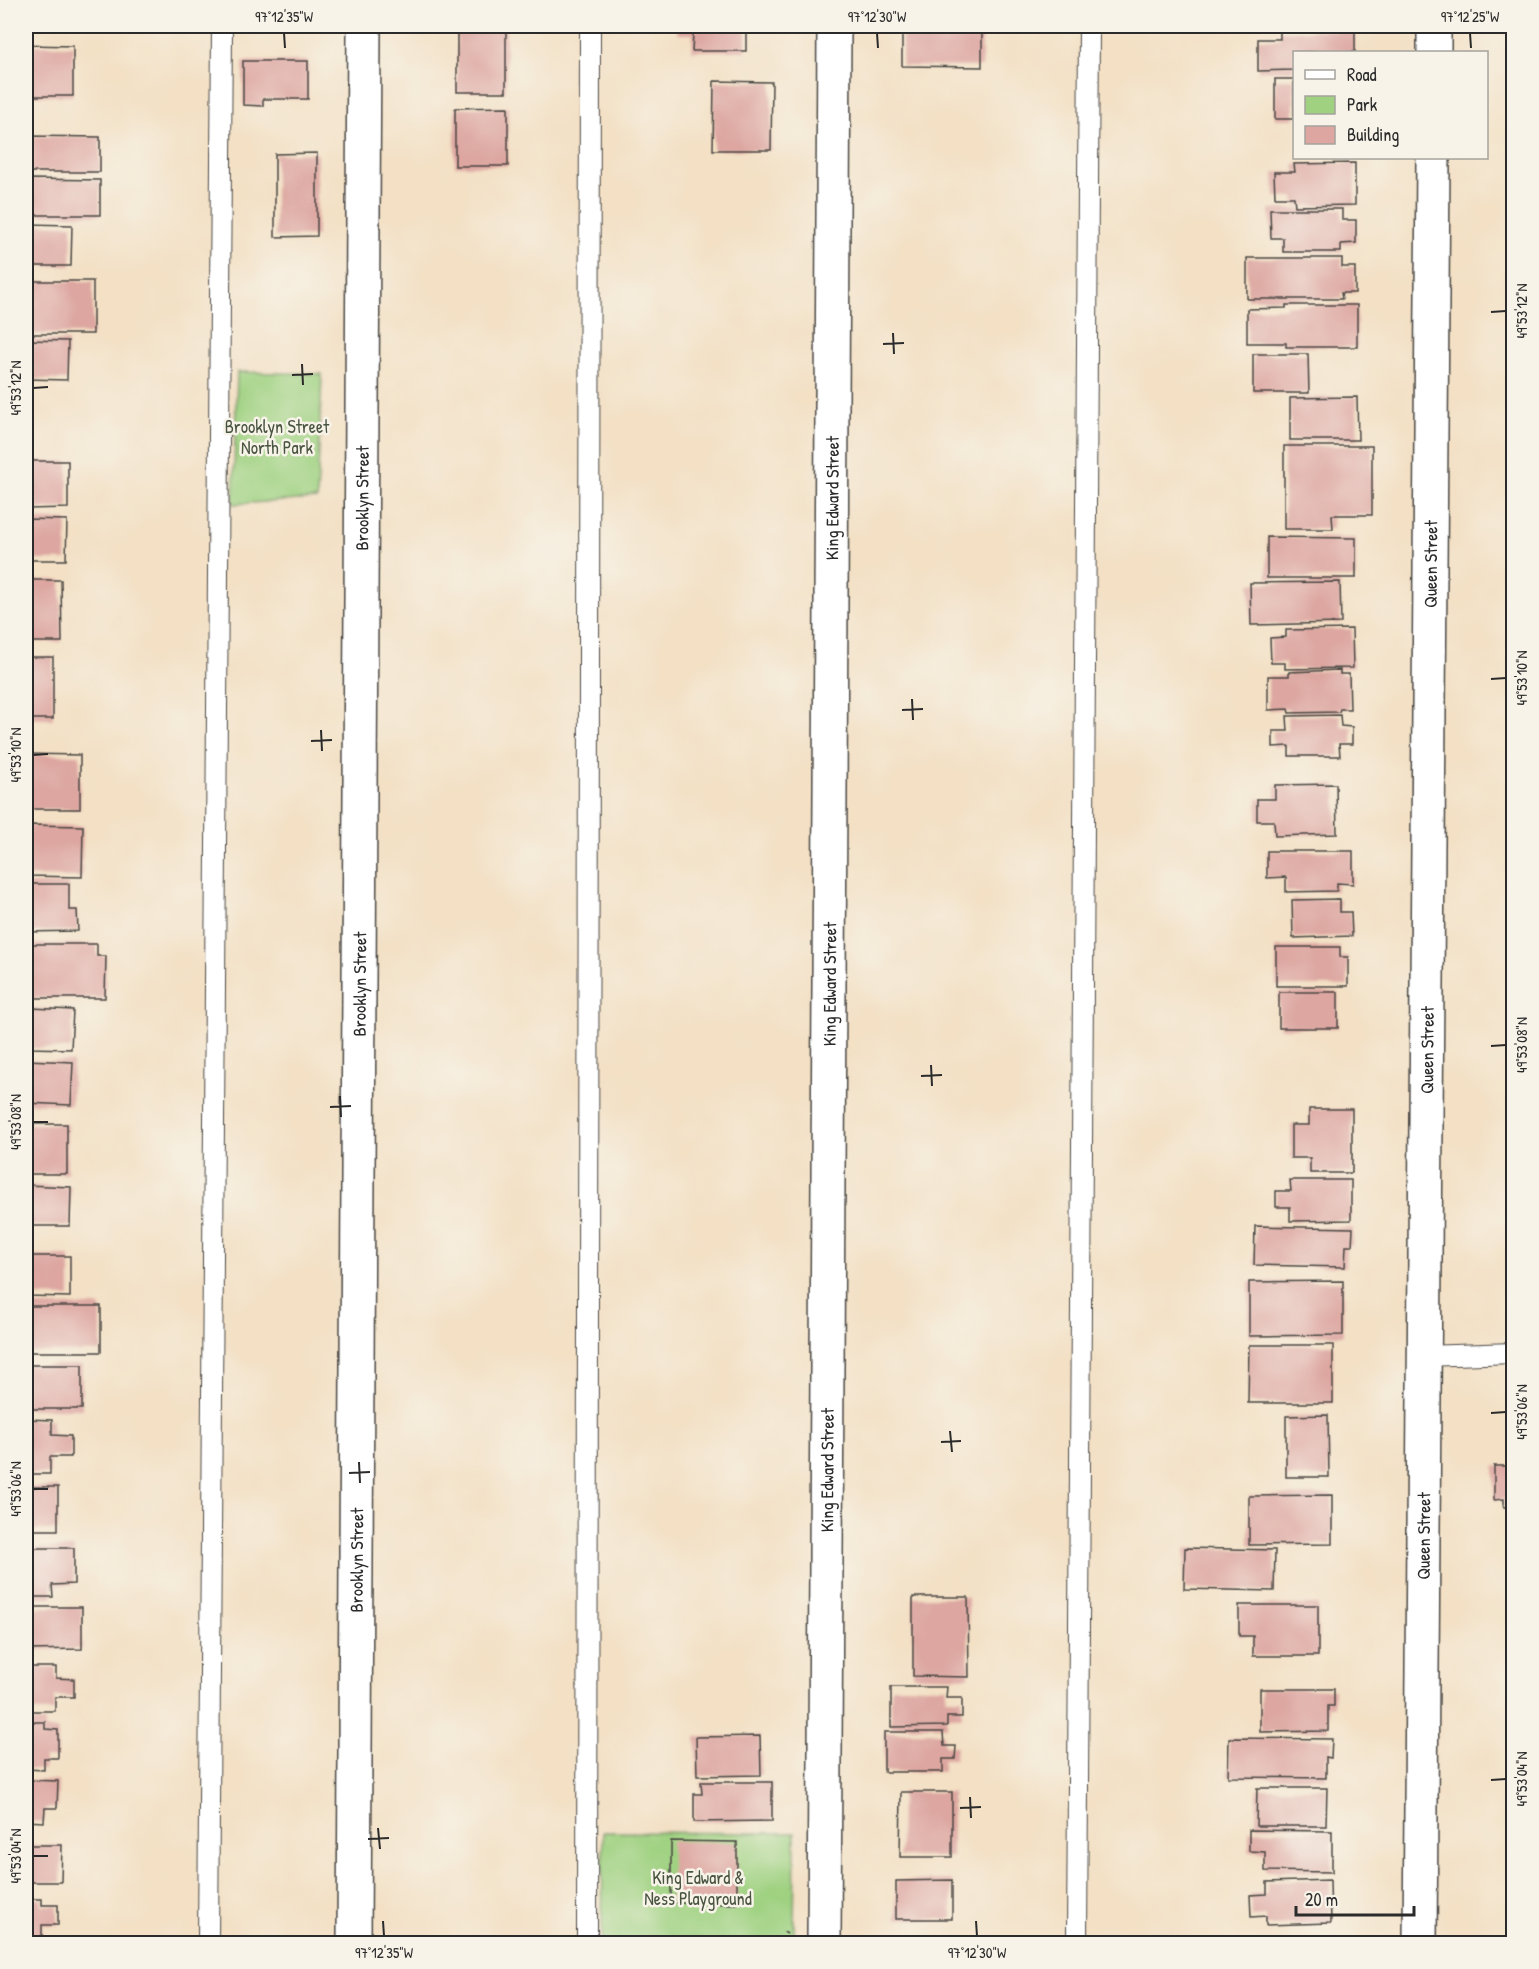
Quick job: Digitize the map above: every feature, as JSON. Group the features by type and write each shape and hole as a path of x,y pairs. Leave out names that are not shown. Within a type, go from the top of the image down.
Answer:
{"street":[{"name":"Brooklyn Street","path":"354,1944 364,26"},
{"name":"King Edward Street","path":"824,1944 834,26"},
{"path":"1434,26 1434,51"},
{"name":"Queen Street","path":"1420,1944 1433,159"}],"lane":[{"path":"208,1944 222,26"},
{"path":"587,1944 590,26"},
{"path":"1077,1944 1089,26"},
{"path":"1424,1356 1514,1353"}],"green space":[{"name":"Brooklyn Street North Park","path":"237,372 322,374 317,499 233,504"},
{"name":"King Edward & Ness Playground","path":"603,1832 795,1833 794,1943 602,1944"}],"building":[{"path":"457,26 506,26 506,92 457,92"},
{"path":"677,26 746,26 746,51 692,51 693,34 677,34"},
{"path":"902,26 982,26 982,67 902,66"},
{"path":"1355,30 1355,51 1293,51 1293,70 1258,71 1258,39 1280,39 1280,31"},
{"path":"26,45 73,46 73,96 26,96"},
{"path":"243,61 308,61 308,99 263,99 263,106 243,105"},
{"path":"1275,79 1293,79 1293,119 1275,119"},
{"path":"714,81 772,82 771,150 713,150"},
{"path":"508,107 508,166 455,166 455,108"},
{"path":"26,136 100,137 100,172 26,172"},
{"path":"317,153 317,236 275,237 275,154"},
{"path":"1355,163 1355,205 1295,206 1294,197 1275,197 1274,172 1295,172 1294,164"},
{"path":"26,179 100,180 100,215 26,215"},
{"path":"1270,209 1342,209 1342,220 1356,220 1356,243 1341,244 1341,252 1283,252 1283,238 1271,238"},
{"path":"26,224 72,225 71,266 26,266"},
{"path":"1247,258 1342,258 1342,267 1355,267 1355,293 1341,293 1342,299 1247,299"},
{"path":"26,281 93,281 93,334 26,334"},
{"path":"1286,305 1357,305 1357,347 1286,347 1286,343 1247,343 1247,309 1286,308"},
{"path":"26,340 68,341 67,380 26,379"},
{"path":"1253,354 1308,354 1309,393 1253,393"},
{"path":"1357,397 1358,440 1290,440 1290,398"},
{"path":"1284,446 1372,446 1372,515 1332,515 1333,529 1284,529"},
{"path":"26,461 68,461 68,508 26,509"},
{"path":"26,519 67,520 66,560 26,560"},
{"path":"1267,537 1356,538 1356,578 1267,578"},
{"path":"26,580 61,580 62,642 26,642"},
{"path":"1340,582 1341,623 1251,625 1250,583"},
{"path":"1352,629 1353,668 1285,669 1285,663 1271,663 1270,638 1286,637 1286,630"},
{"path":"26,657 53,657 53,719 26,719"},
{"path":"1340,670 1340,674 1349,674 1350,709 1340,709 1339,712 1289,713 1288,709 1268,710 1268,676 1289,676 1289,672"},
{"path":"1340,715 1341,726 1352,727 1352,744 1339,744 1340,756 1289,756 1289,746 1273,747 1273,731 1288,731 1287,716"},
{"path":"26,754 80,755 80,809 26,809"},
{"path":"1336,784 1337,834 1275,836 1274,821 1257,821 1257,799 1275,799 1275,785"},
{"path":"26,825 83,826 82,877 26,876"},
{"path":"1267,851 1353,851 1353,884 1337,883 1337,891 1286,892 1286,877 1267,878"},
{"path":"26,884 69,884 69,910 77,910 78,931 26,932"},
{"path":"1340,899 1340,912 1351,912 1352,936 1293,938 1292,900"},
{"path":"26,944 97,944 97,956 106,956 105,998 26,998"},
{"path":"1276,947 1340,947 1340,957 1348,957 1348,986 1276,986"},
{"path":"1279,992 1338,992 1338,1028 1279,1028"},
{"path":"31,1008 73,1010 71,1049 29,1048"},
{"path":"26,1060 73,1062 71,1105 26,1103"},
{"path":"1309,1109 1352,1109 1352,1173 1310,1173 1310,1158 1291,1158 1291,1125 1309,1125"},
{"path":"26,1124 67,1124 67,1174 26,1174"},
{"path":"1290,1180 1351,1180 1351,1220 1290,1221 1290,1207 1276,1207 1276,1191 1291,1191"},
{"path":"26,1185 71,1187 70,1226 26,1226"},
{"path":"1255,1226 1353,1228 1352,1246 1346,1246 1345,1267 1254,1265"},
{"path":"26,1256 70,1256 70,1297 26,1296"},
{"path":"1343,1281 1343,1335 1249,1336 1249,1282"},
{"path":"26,1306 101,1306 101,1352 26,1352"},
{"path":"1249,1345 1333,1345 1333,1403 1248,1403"},
{"path":"26,1365 82,1365 82,1409 26,1409"},
{"path":"1328,1415 1329,1477 1286,1477 1286,1416"},
{"path":"26,1419 52,1420 52,1435 71,1436 71,1457 50,1457 50,1474 26,1474"},
{"path":"1494,1466 1514,1466 1514,1507 1504,1507 1504,1499 1494,1500"},
{"path":"26,1487 58,1487 58,1530 26,1530"},
{"path":"1332,1495 1332,1544 1249,1545 1249,1496"},
{"path":"26,1548 74,1548 74,1584 52,1585 53,1597 26,1597"},
{"path":"1185,1548 1275,1550 1274,1591 1184,1589"},
{"path":"913,1597 968,1597 969,1677 913,1676"},
{"path":"1239,1605 1318,1605 1318,1656 1253,1656 1253,1636 1239,1636"},
{"path":"26,1607 82,1607 82,1649 26,1650"},
{"path":"26,1667 56,1667 56,1678 74,1679 74,1697 55,1697 55,1711 26,1711"},
{"path":"891,1687 947,1687 946,1698 962,1698 962,1717 947,1717 947,1726 891,1727"},
{"path":"1260,1689 1334,1689 1334,1706 1328,1706 1328,1731 1260,1732"},
{"path":"26,1722 45,1722 45,1729 58,1730 58,1758 44,1758 44,1770 26,1769"},
{"path":"884,1732 943,1732 944,1746 956,1746 955,1759 943,1759 943,1772 884,1772"},
{"path":"760,1736 761,1775 697,1776 696,1737"},
{"path":"1229,1738 1332,1739 1331,1758 1326,1757 1326,1778 1228,1777"},
{"path":"26,1780 58,1781 57,1808 45,1808 44,1822 26,1821"},
{"path":"701,1782 772,1782 772,1821 694,1822 694,1794 702,1794"},
{"path":"1257,1788 1327,1788 1326,1826 1256,1826"},
{"path":"901,1792 952,1792 952,1857 900,1857"},
{"path":"1249,1830 1332,1831 1332,1872 1265,1871 1265,1852 1249,1851"},
{"path":"671,1841 737,1842 737,1904 671,1903"},
{"path":"26,1845 62,1845 61,1882 26,1882"},
{"path":"952,1880 952,1919 896,1919 896,1881"},
{"path":"1330,1880 1331,1923 1266,1925 1266,1916 1251,1917 1250,1895 1267,1894 1267,1882"},
{"path":"26,1899 42,1899 42,1905 58,1905 58,1925 42,1925 42,1941 26,1941"}]}
